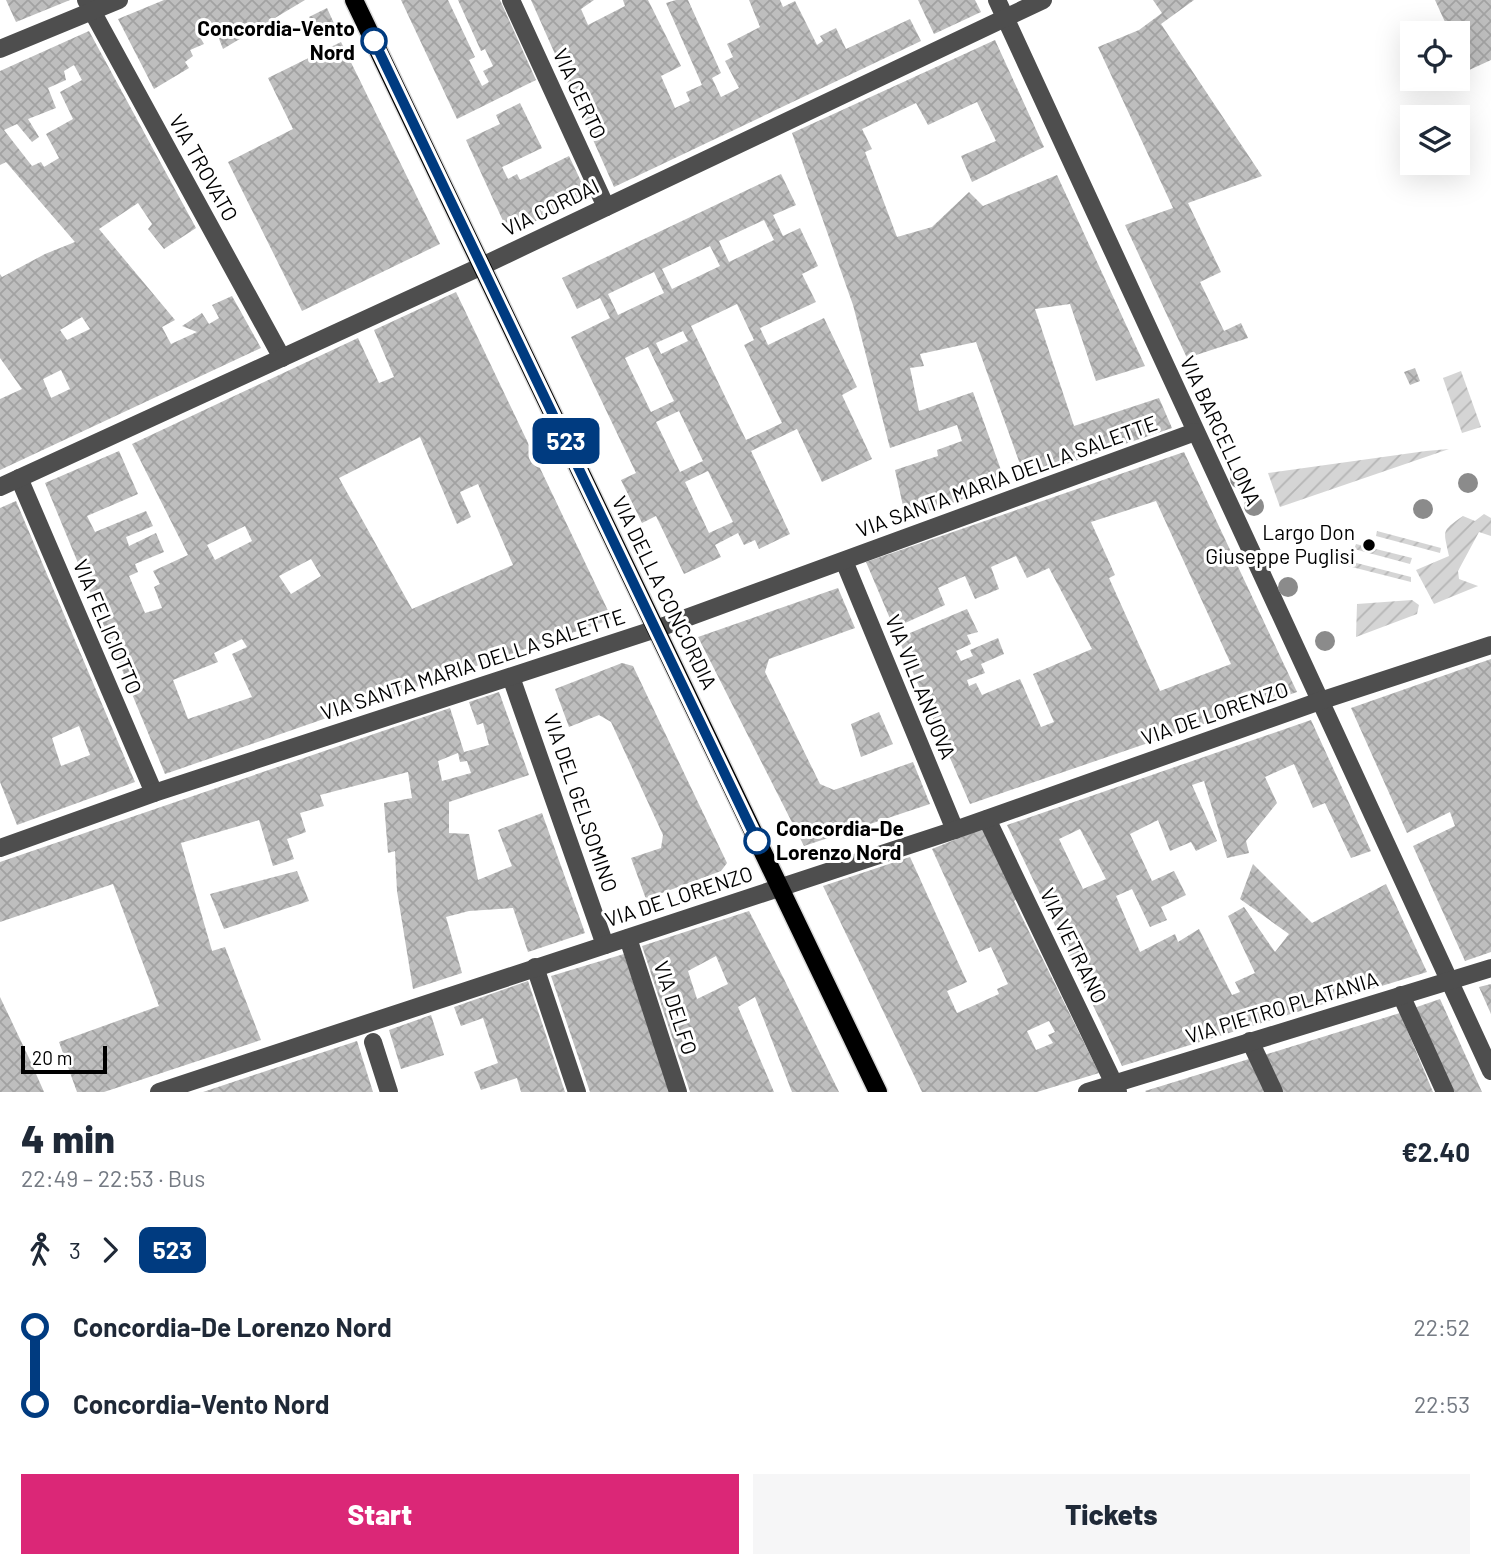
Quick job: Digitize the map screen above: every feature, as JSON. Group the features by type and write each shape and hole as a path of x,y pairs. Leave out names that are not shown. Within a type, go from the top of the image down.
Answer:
{"main road":[{"name":"VIA DELLA CONCORDIA","path":"354,0 878,1092"}],"street":[{"path":"0,49 89,6 119,0"},
{"name":"VIA CERTO","path":"511,0 606,207"},
{"name":"VIA BARCELLONA","path":"996,0 1491,1071"},
{"name":"VIA CORDAI","path":"0,487 482,267 1042,0"},
{"name":"VIA TROVATO","path":"89,6 282,358"},
{"name":"VIA SANTA MARIA DELLA SALETTE","path":"0,848 154,793 656,629 1195,432"},
{"name":"VIA FELICIOTTO","path":"19,478 154,793"},
{"name":"VIA VILLANUOVA","path":"844,561 955,830"},
{"name":"VIA DE LORENZO","path":"167,1091 955,830 1320,701 1491,645"},
{"name":"VIA DEL GELSOMINO","path":"511,677 606,945"},
{"name":"VIA VETRANO","path":"987,819 1116,1088"},
{"name":"VIA DELFO","path":"628,938 678,1092"},
{"path":"535,967 577,1092"},
{"name":"VIA PIETRO PLATANIA","path":"1087,1092 1116,1088 1250,1041 1491,968"},
{"path":"1401,995 1445,1092"},
{"path":"1250,1041 1274,1092"},
{"path":"373,1042 389,1092"}],"shaded area":[{"path":"1461,371 1481,427 1462,433 1443,378"},
{"path":"1449,449 1280,507 1268,473 1426,451"},
{"path":"1484,514 1491,518 1491,536 1479,532 1458,571 1459,579 1478,586 1434,604 1416,570 1449,556 1445,536 1450,525 1463,516 1475,521"},
{"path":"1377,531 1441,548 1440,553 1376,536"},
{"path":"1356,544 1412,558 1410,564 1354,549"},
{"path":"1337,558 1411,577 1411,582 1336,563"},
{"path":"1412,600 1419,605 1417,614 1356,637 1357,604"}],"building":[{"path":"6,0 70,0 16,22"},
{"path":"164,0 305,0 223,49 216,31 200,37 204,44 190,50 193,56 185,62 189,68 154,89 118,19"},
{"path":"401,0 448,0 475,57 469,60 482,86 489,82 483,71 493,66 485,49 481,51 458,0 500,0 536,80 457,119"},
{"path":"531,0 594,0 581,9 588,25 625,6 623,0 648,0 681,66 661,76 675,108 690,101 686,92 702,85 666,3 676,0 688,0 721,73 712,78 721,97 739,88 725,61 733,57 727,44 760,27 749,0 780,0 783,7 795,1 817,45 823,41 820,36 836,28 846,49 910,19 921,41 614,187"},
{"path":"918,0 975,0 981,12 934,34"},
{"path":"1153,0 1194,0 1161,24 1262,176 1188,203 1221,272 1200,282 1224,331 1241,323 1248,338 1187,358 1125,225 1173,208 1098,47 1139,30 1162,13"},
{"path":"1435,0 1491,0 1491,60 1470,70 1470,21 1445,21"},
{"path":"327,8 337,30 320,39 309,17"},
{"path":"89,31 196,228 164,249 148,229 152,224 138,203 99,229 175,320 162,327 171,344 197,332 182,326 202,313 209,324 219,318 212,305 232,296 261,348 0,470 0,399 22,389 0,358 0,274 2,277 45,254 75,242 6,162 0,165 0,71","holes":["74,65 82,80 60,92 73,119 46,134 59,158 44,167 41,162 32,166 4,130 17,124 32,142 39,137 28,119 56,108 48,88 66,80 64,71","82,317 90,329 67,340 60,330","61,370 70,389 51,398 43,379"]},
{"path":"995,40 1044,147 972,182 961,156 996,141 977,102 928,125 916,103 862,129 872,149 865,152 897,237 932,227 969,192 983,206 1057,175 1145,366 1096,381 1070,304 1035,309 1074,426 1159,398 1172,428 1025,478 976,342 920,354 924,366 910,368 919,411 973,392 1006,484 906,519 895,470 938,456 937,450 962,441 957,425 890,448 853,305 792,133"},
{"path":"341,42 440,244 302,311 228,162 293,129 268,78"},
{"path":"520,103 542,148 502,167 508,179 517,174 520,180 569,156 588,196 509,234 466,140 500,124 496,115"},
{"path":"781,174 796,205 773,215 783,236 800,228 818,266 802,274 816,302 760,328 768,345 824,318 857,387 842,395 872,459 822,482 797,429 751,451 790,534 759,549 755,540 744,545 738,533 715,545 721,557 684,574 656,516 642,523 621,480 636,473 571,337 610,318 600,298 577,309 562,278","holes":["764,220 774,240 729,262 719,241","710,246 720,266 672,289 662,269","654,272 664,293 618,315 608,294","737,304 754,340 744,345 782,423 746,440 691,326","683,331 688,341 661,354 656,343","648,347 674,401 651,412 625,358","679,411 703,461 680,472 656,422","708,471 733,522 709,533 685,482"]},
{"path":"456,292 612,619 165,774 45,483 119,451 138,494 87,516 95,532 146,511 153,526 126,537 129,546 156,533 164,552 135,564 138,572 129,576 145,613 162,608 154,587 160,584 153,571 188,555 132,444 358,338 379,383 394,377 374,330","holes":["420,437 457,524 471,517 460,492 478,484 513,565 412,609 339,478","245,526 252,541 215,560 207,545","311,559 321,576 291,594 279,576","242,639 247,647 232,654 252,697 188,719 173,680 218,662 214,653"]},
{"path":"1415,368 1420,381 1410,385 1404,372"},
{"path":"1184,452 1297,692 970,804 898,638 967,609 978,632 967,635 971,644 956,651 961,661 973,656 970,650 998,638 1004,654 981,664 985,673 967,680 969,686 976,683 982,695 1020,679 1041,727 1054,722 1033,674 1092,649 1049,568 1027,578 1016,556 991,567 999,589 975,599 965,576 938,588 945,605 894,628 866,562","holes":["1156,501 1231,664 1160,691 1109,578 1115,575 1091,522"]},
{"path":"16,501 135,782 17,825 0,782 0,508","holes":["79,726 90,755 61,766 52,738"]},
{"path":"838,588 855,628 769,659 765,672 820,784 834,790 913,762 930,804 804,846 698,637"},
{"path":"1491,659 1491,952 1465,961 1413,846 1455,826 1450,812 1407,833 1351,708"},
{"path":"622,663 633,666 727,863 721,871 646,899 631,858 661,848 663,835 611,722 599,715 569,727 555,689"},
{"path":"499,692 529,775 449,802 449,833 469,834 478,880 512,866 498,830 542,813 585,933 528,952 513,908 469,911 446,917 462,973 413,989 397,891 395,851 388,853 384,803 412,798 408,772 320,795 324,806 300,813 306,832 287,839 294,859 273,866 259,820 181,843 212,951 225,947 261,1040 104,1092 77,1092 59,1042 159,1006 113,884 0,922 0,862 450,708 464,752 489,745 483,723 477,725 469,702","holes":["458,753 460,762 467,761 471,773 442,781 438,761"]},
{"path":"879,712 893,744 861,757 851,724"},
{"path":"1311,720 1371,851 1351,858 1325,803 1313,808 1294,764 1265,777 1277,803 1246,841 1249,853 1227,858 1204,781 1192,785 1217,841 1196,851 1191,842 1170,851 1158,820 1130,834 1152,881 1174,871 1186,895 1161,907 1167,920 1150,927 1132,889 1116,896 1140,952 1175,934 1178,942 1199,929 1232,995 1240,992 1235,982 1255,973 1228,916 1244,907 1275,952 1289,934 1240,899 1253,864 1312,923 1386,884 1427,972 1122,1066 1007,825","holes":["1080,829 1106,879 1083,889 1059,839"]},
{"path":"986,827 1019,898 1014,901 1099,1073 1037,1092 922,1092 823,886 910,857 967,982 947,991 957,1013 999,994 997,989 1008,984 991,947 979,952 932,849","holes":["1049,1021 1055,1032 1048,1035 1053,1043 1036,1050 1027,1031"]},
{"path":"297,871 309,901 224,929 210,894"},
{"path":"749,911 839,1092 792,1092 755,997 738,1007 774,1092 690,1092 642,946","holes":["716,956 728,984 697,999 688,971"]},
{"path":"624,954 670,1092 590,1092 551,976"},
{"path":"528,981 565,1092 521,1092 517,1078 481,1090 474,1072 498,1063 483,1018 461,1026 454,1007"},
{"path":"1491,984 1491,1014 1479,987"},
{"path":"0,997 29,1058 44,1092 0,1092"},
{"path":"1440,999 1482,1092 1452,1092 1414,1008"},
{"path":"1400,1013 1433,1092 1281,1092 1264,1055"},
{"path":"431,1015 444,1055 401,1069 389,1030"},
{"path":"357,1041 373,1092 203,1092 251,1076"},
{"path":"1249,1059 1265,1092 1145,1091"}],"bus line":[{"name":"523","path":"374,41 757,841"}],"place":[{"name":"Concordia-Vento Nord","path":"374,41"},
{"name":"Largo Don Giuseppe Puglisi","path":"1369,545"},
{"name":"Concordia-De Lorenzo Nord","path":"757,841"}]}
